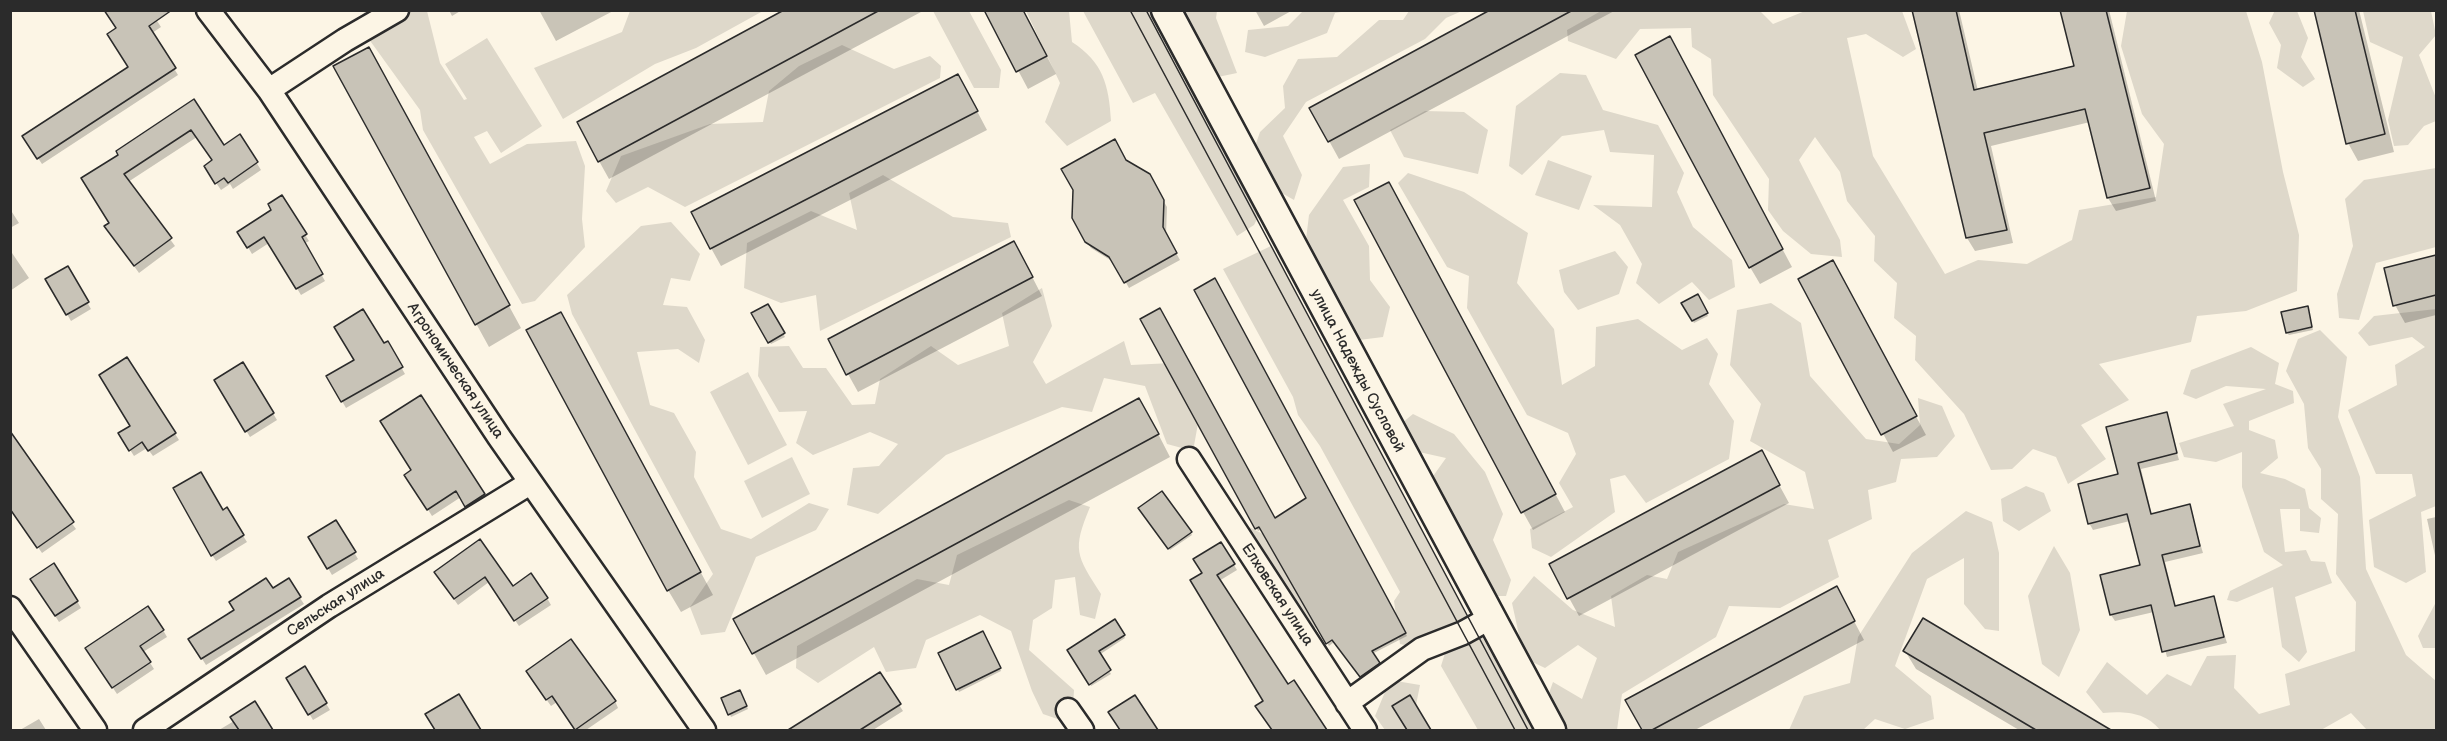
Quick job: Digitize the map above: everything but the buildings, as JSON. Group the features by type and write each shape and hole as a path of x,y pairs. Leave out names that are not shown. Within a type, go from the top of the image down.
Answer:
{"main road":[{"name":"улица Надежды Сусловой","path":"1166,10 1551,730"}],"street":[{"name":"Агрономическая улица","path":"208,10 269,90 530,483 704,730"},
{"path":"269,90 345,40 397,10"},
{"name":"Елховская улица","path":"1189,459 1365,730"},
{"name":"Сельская улица","path":"146,730 329,606 530,483"},
{"path":"10,608 95,730"},
{"path":"1347,703 1422,649 1463,633 1490,618"},
{"path":"1068,710 1082,730"}],"shaded area":[{"path":"630,10 763,11 696,48 655,64 563,119 534,68 622,32"},
{"path":"2275,10 2297,11 2308,38 2301,57 2315,79 2303,87 2277,68 2281,45 2269,23"},
{"path":"365,11 427,11 440,63 464,100 467,99 445,64 487,38 542,126 501,153 487,131 474,137 490,164 527,144 576,141 585,166 582,219 585,247 535,301 522,304 423,130 420,110 358,24"},
{"path":"933,11 969,11 1001,70 999,88 974,88"},
{"path":"1026,11 1069,11 1072,42 1091,58 1106,85 1111,121 1067,146 1045,122 1060,83"},
{"path":"1083,11 1151,11 1260,213 1254,225 1237,236 1155,93 1133,103"},
{"path":"1175,11 1217,11 1216,18 1237,73 1213,78"},
{"path":"1303,11 1347,11 1335,13 1327,33 1265,57 1245,52 1248,30 1288,26"},
{"path":"1409,11 1462,11 1446,18 1425,39 1306,102 1283,136 1302,175 1294,200 1266,184 1252,155 1260,132 1285,108 1283,86 1298,59 1337,57 1379,20 1403,20"},
{"path":"1601,11 1760,11 1773,24 1805,11 1902,11 1916,49 1903,57 1866,34 1847,38 1873,156 1945,274 1978,260 2027,264 2072,240 2079,210 2156,197 2164,144 2142,114 2121,46 2127,11 2246,11 2262,62 2283,172 2299,235 2297,291 2246,311 2197,316 2191,342 2099,364 2129,400 2081,425 2106,459 2068,484 2056,457 2033,449 2012,469 1991,470 1964,414 1915,360 1916,336 1894,318 1897,283 1874,261 1875,236 1847,201 1840,172 1815,137 1799,160 1840,240 1842,257 1811,254 1783,231 1768,210 1769,179 1713,95 1711,59 1692,47 1691,28 1640,29 1616,59 1568,41 1567,30"},
{"path":"2363,11 2431,11 2436,35 2419,55 2436,98 2436,121 2424,126 2408,145 2394,146 2388,120 2403,57 2370,42"},
{"path":"842,45 894,69 930,56 941,66 940,78 685,207 648,187 616,203 606,191 621,156 710,124 763,122 769,91 799,66"},
{"path":"1560,73 1586,75 1603,110 1658,125 1684,173 1677,192 1693,227 1732,260 1735,287 1709,300 1692,282 1659,304 1636,283 1642,264 1620,225 1593,205 1652,207 1654,155 1610,152 1604,130 1562,136 1522,175 1509,166 1516,106"},
{"path":"1425,111 1464,112 1488,130 1478,174 1404,157 1390,130"},
{"path":"1548,160 1592,176 1579,210 1535,195"},
{"path":"1370,164 1369,187 1343,200 1369,246 1370,280 1390,307 1383,337 1359,340 1330,310 1304,256 1309,215 1343,167"},
{"path":"2436,168 2436,247 2376,263 2359,320 2339,318 2337,294 2353,246 2345,199 2364,180"},
{"path":"1408,173 1464,192 1528,233 1517,283 1554,329 1562,385 1595,366 1596,327 1638,319 1682,350 1707,338 1718,354 1709,384 1734,421 1729,459 1646,503 1625,475 1610,479 1615,512 1551,557 1532,548 1530,529 1573,507 1559,483 1576,454 1568,433 1527,415 1467,308 1469,276 1447,267 1398,183"},
{"path":"883,175 953,217 1008,223 1011,237 820,331 816,295 781,303 744,288 747,243 811,211 857,230 849,193"},
{"path":"671,222 700,254 690,281 671,278 663,305 687,307 705,340 699,363 678,349 637,352 650,405 674,413 696,452 694,477 721,529 751,539 809,503 829,509 816,530 756,557 725,632 701,635 690,607 713,574 572,314 567,295 641,226"},
{"path":"1271,246 1467,616 1444,628 1442,637 1414,647 1400,644 1394,601 1400,592 1320,446 1298,415 1293,397 1223,269"},
{"path":"1615,251 1628,267 1619,294 1578,310 1564,292 1559,270"},
{"path":"1042,288 1052,326 1033,362 1046,384 1124,341 1131,365 1172,363 1199,418 1193,451 1167,444 1145,386 1104,378 1092,412 1062,407 946,455 878,514 847,505 853,468 879,466 898,444 870,432 813,455 796,443 807,411 779,412 758,376 760,347 789,346 803,368 826,368 852,405 875,404 880,379 931,346 958,365 1009,346 1002,313"},
{"path":"1771,303 1801,323 1810,376 1866,439 1899,444 1920,425 1918,398 1942,406 1955,436 1937,457 1901,459 1896,482 1868,490 1872,519 1828,540 1839,577 1780,608 1729,606 1716,637 1622,694 1617,730 1557,730 1544,707 1553,682 1582,699 1597,658 1578,645 1545,668 1524,658 1512,603 1534,576 1573,610 1615,627 1611,596 1647,575 1667,579 1678,552 1784,504 1814,509 1805,472 1750,441 1761,404 1730,365 1737,310"},
{"path":"2436,309 2436,506 2421,512 2426,572 2406,583 2374,567 2369,520 2416,496 2412,474 2376,474 2348,410 2397,385 2395,365 2425,347 2412,337 2369,346 2358,333 2374,316"},
{"path":"2320,330 2347,357 2338,417 2360,477 2366,569 2406,655 2436,681 2436,730 2367,730 2351,713 2321,730 2160,730 2141,716 2119,712 2103,713 2086,692 2107,662 2147,695 2167,674 2191,686 2207,656 2236,655 2234,688 2259,714 2290,705 2285,674 2355,651 2356,602 2336,574 2338,514 2321,499 2321,469 2308,448 2304,404 2286,371 2298,339"},
{"path":"2251,347 2279,363 2275,384 2293,391 2294,403 2249,421 2249,430 2275,440 2278,458 2260,473 2285,479 2305,489 2309,508 2321,518 2319,533 2300,531 2300,509 2280,509 2285,552 2306,550 2311,561 2325,562 2332,583 2295,597 2307,652 2299,662 2282,647 2273,587 2237,602 2227,600 2230,591 2283,565 2264,552 2242,487 2242,452 2216,462 2184,457 2179,443 2234,426 2223,404 2266,389 2226,386 2196,399 2183,394 2191,370"},
{"path":"748,372 787,445 748,465 710,392"},
{"path":"1413,414 1454,434 1485,472 1503,514 1493,540 1511,580 1506,596 1493,596 1431,479 1446,458 1419,452 1402,423"},
{"path":"792,457 810,494 762,518 744,481"},
{"path":"2026,486 2044,493 2051,511 2019,531 2003,521 2001,499"},
{"path":"1069,500 1090,507 1081,533 1079,552 1086,570 1101,594 1095,619 1080,615 1075,577 1055,580 1052,608 1033,620 1029,650 1074,690 1072,724 1043,714 1032,691 1011,631 980,615 926,640 916,668 886,672 874,647 818,683 796,668 797,646 917,579 949,585 957,555"},
{"path":"1966,511 1992,522 1999,553 1999,631 1985,629 1964,604 1964,558 1927,579 1895,666 1931,696 1934,719 1905,729 1875,719 1863,730 1789,730 1804,696 1850,683 1858,637 1912,553"},
{"path":"1237,521 1269,537 1320,621 1305,644 1290,636 1256,568 1232,548"},
{"path":"2054,546 2070,573 2080,630 2059,677 2042,664 2028,596"},
{"path":"2436,602 2436,648 2423,648 2418,636"},
{"path":"1479,631 1533,730 1478,730 1441,666 1446,650"},
{"path":"1390,680 1420,685 1411,730 1385,730 1375,716"}],"tram line":[{"path":"1130,10 1515,730"},
{"path":"1146,10 1528,730"}]}
